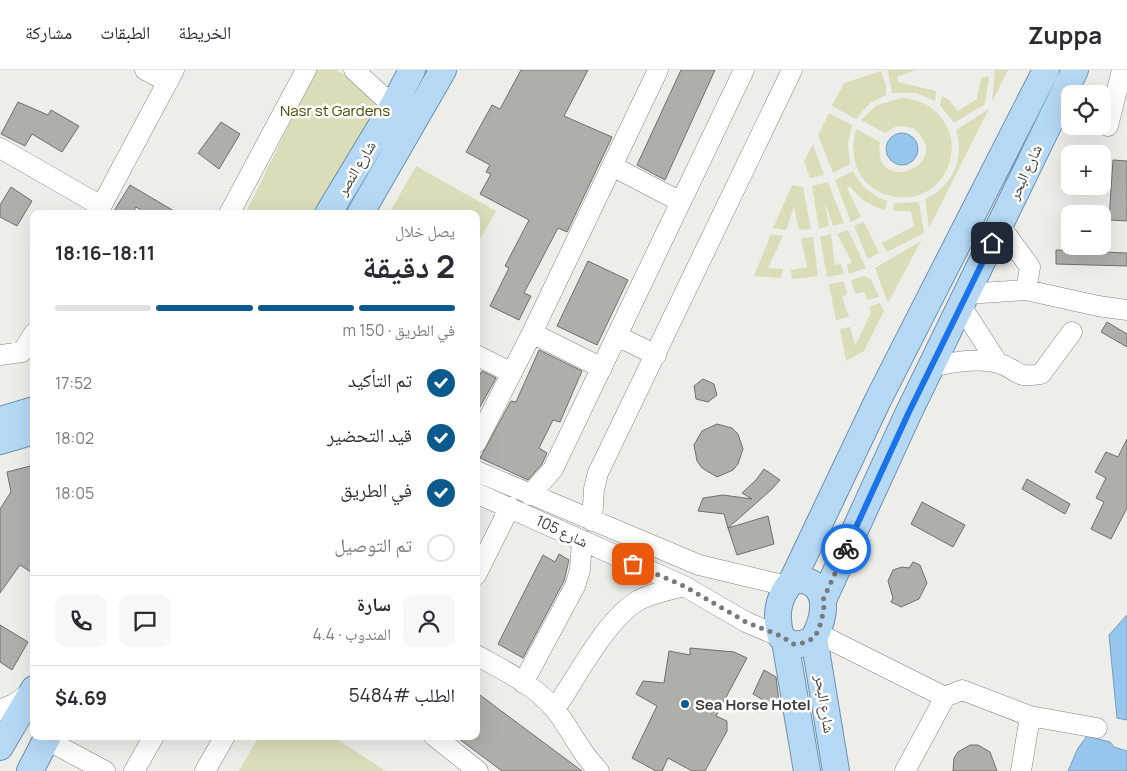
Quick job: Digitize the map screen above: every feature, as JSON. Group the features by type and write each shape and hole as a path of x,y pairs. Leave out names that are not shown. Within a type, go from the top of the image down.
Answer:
{"main road":[{"name":"شارع النصر","path":"330,210 393,106 412,70"},
{"name":"شارع النصر","path":"362,210 443,70"},
{"path":"1045,74 1071,77"},
{"name":"شارع البحر","path":"789,584 878,400 1045,74"},
{"name":"شارع البحر","path":"823,600 908,414 1000,226 1061,118"},
{"path":"878,400 908,414"},
{"path":"0,420 30,411"},
{"path":"0,441 30,432"},
{"path":"810,581 817,586 823,600 822,620 815,635 800,644 783,638 778,621 778,605 789,584 810,581"},
{"name":"شارع البحر","path":"815,635 836,771"},
{"name":"شارع البحر","path":"783,638 807,771"},
{"path":"0,747 30,695"},
{"path":"30,771 47,740"}],"street":[{"path":"0,148 99,210 171,76 145,70"},
{"path":"231,210 306,70"},
{"path":"354,70 393,106"},
{"path":"480,435 532,333 657,70"},
{"path":"530,494 553,469 744,70"},
{"path":"592,521 594,489 598,473 792,70"},
{"path":"1113,126 1122,70"},
{"path":"612,166 681,202"},
{"path":"1000,226 1030,266 1026,290"},
{"path":"997,362 964,300 1026,290 1098,306 1127,310"},
{"path":"932,366 963,361 997,362 1025,377 1041,374 1072,332"},
{"path":"532,333 602,368"},
{"path":"617,336 656,355"},
{"path":"0,355 22,352 30,339"},
{"path":"480,357 512,373"},
{"name":"شارع 105","path":"480,473 700,565 789,584"},
{"name":"شارع 105","path":"480,495 684,586 746,622 783,638"},
{"path":"480,567 510,508"},
{"path":"523,683 575,586 582,562 582,541"},
{"path":"555,709 609,627 623,612 640,600 684,586"},
{"path":"815,635 945,697"},
{"path":"480,657 523,683 555,709 583,755 599,771"},
{"path":"905,771 945,697 962,690 1030,716 1097,728"},
{"path":"0,710 14,704 30,692"},
{"path":"1021,771 1030,716"},
{"path":"51,740 105,771"},
{"path":"134,771 152,740"},
{"path":"205,771 222,740"},
{"path":"439,740 478,771"}],"green space":[{"name":"Nasr st Gardens","path":"316,70 336,70 371,88 378,107 316,210 247,210"},
{"path":"888,70 916,70 897,77 898,82 936,91 935,101 916,93 892,93"},
{"path":"995,70 1008,70 992,102"},
{"path":"881,71 886,86 886,95 870,103 856,119 832,106 844,83"},
{"path":"989,76 985,104 954,123 940,105 942,96 948,99 958,111 977,99 981,78"},
{"path":"901,98 915,100 934,110 947,127 952,143 950,160 941,180 926,192 908,197 890,196 873,188 860,174 854,154 856,129 880,142 881,159 888,169 898,172 910,170 920,163 926,154 924,142 913,128 897,126 885,133 861,120 877,105"},
{"path":"989,109 929,228 925,199 942,187 954,171 959,151 956,130"},
{"path":"829,113 852,125 848,144 850,164 833,173 818,135"},
{"path":"813,144 824,175 810,178 804,161"},
{"path":"416,166 496,211 480,239 480,210 391,210"},
{"path":"853,171 867,189 887,201 885,210 874,206 861,198 850,186 847,188 861,217 851,222 835,180"},
{"path":"828,182 844,223 833,226 825,202 829,226 819,229 812,186"},
{"path":"792,185 803,187 811,229 799,230 794,207 786,230 773,228"},
{"path":"919,202 924,233 887,252 882,243 914,226 911,211 893,211 894,203"},
{"path":"864,222 879,253 868,259 854,226"},
{"path":"848,230 866,268 849,274 847,265 852,262 837,234"},
{"path":"771,234 783,236 768,268 783,269 781,278 754,276"},
{"path":"831,234 835,265 841,264 844,274 827,277 820,237"},
{"path":"813,237 818,276 792,279 791,270 807,267 801,238"},
{"path":"921,241 888,303 875,268"},
{"path":"864,276 871,279 879,297 868,300 864,292 855,294 851,280"},
{"path":"844,281 847,294 842,297 849,317 836,320 829,284"},
{"path":"880,303 884,311 864,351 846,361 840,329 850,327 855,346 871,313 869,307"},
{"path":"257,740 338,740 386,771 239,771"}],"water":[{"path":"902,133 908,134 913,138 917,143 917,155 913,160 908,164 902,165 896,164 891,160 887,155 886,149 887,143 891,138 896,134"},
{"path":"1127,615 1127,720 1117,718 1109,635"},
{"path":"1087,736 1110,742 1114,747 1127,751 1127,771 1068,771 1078,748"}],"building":[{"path":"521,70 588,70 564,116 612,137 567,232 558,228 524,293 531,296 519,320 490,306 509,268 505,266 529,220 480,194 491,174 486,172 490,165 466,152 492,105 500,109"},
{"path":"681,70 715,70 665,180 637,165"},
{"path":"18,102 48,115 51,110 79,126 62,152 32,134 25,146 1,134"},
{"path":"221,122 240,134 219,169 198,153"},
{"path":"1113,160 1127,161 1127,221 1111,220"},
{"path":"130,185 172,210 141,210 136,207 134,210 114,210"},
{"path":"11,187 32,201 17,226 0,217 0,205"},
{"path":"1056,250 1061,250 1061,255 1111,255 1111,252 1127,253 1127,266 1056,264"},
{"path":"588,261 628,280 597,345 557,326"},
{"path":"1107,322 1127,334 1127,347 1101,332"},
{"path":"539,350 582,371 560,422 553,420 539,448 547,453 542,464 528,480 480,458 511,401 516,402"},
{"path":"482,371 496,378 480,407 480,374"},
{"path":"703,379 714,384 717,395 708,402 696,399 694,386"},
{"path":"717,424 732,428 738,434 743,449 738,464 733,470 717,477 702,468 697,461 694,445 702,431"},
{"path":"1127,439 1127,508 1111,539 1091,529 1104,502 1096,498 1106,478 1095,472 1106,452 1118,457"},
{"path":"30,466 30,571 20,565 0,593 0,509 11,492 7,472"},
{"path":"764,469 780,480 728,528 724,514 698,511 703,498 723,495 752,499 742,493 756,480"},
{"path":"1027,479 1070,504 1065,514 1022,489"},
{"path":"922,502 965,525 953,547 911,524"},
{"path":"768,516 774,544 737,555 728,528"},
{"path":"559,554 569,560 564,581 523,658 498,644 543,555 555,562"},
{"path":"913,562 920,565 927,583 919,599 901,607 891,602 893,598 888,581 893,570 902,567 909,568"},
{"path":"0,625 28,642 12,670 0,662"},
{"path":"690,648 734,652 747,658 716,716 727,721 727,731 705,771 692,771 668,758 662,771 656,771 632,758 657,706 636,694 643,681 664,683 669,651 690,655"},
{"path":"764,670 776,677 780,710 753,694"},
{"path":"480,695 582,771 502,771 460,740 480,740"},
{"path":"970,745 978,745 990,752 997,771 953,771 954,758 958,752"}],"way so far":[{"path":"633,564 684,586 746,622 781,636 793,644 800,644 814,638 819,629 824,610 823,600 846,549"}],"place":[{"name":"Sea Horse Hotel","path":"685,704"}],"route":[{"path":"846,549 908,414 992,243"}]}
